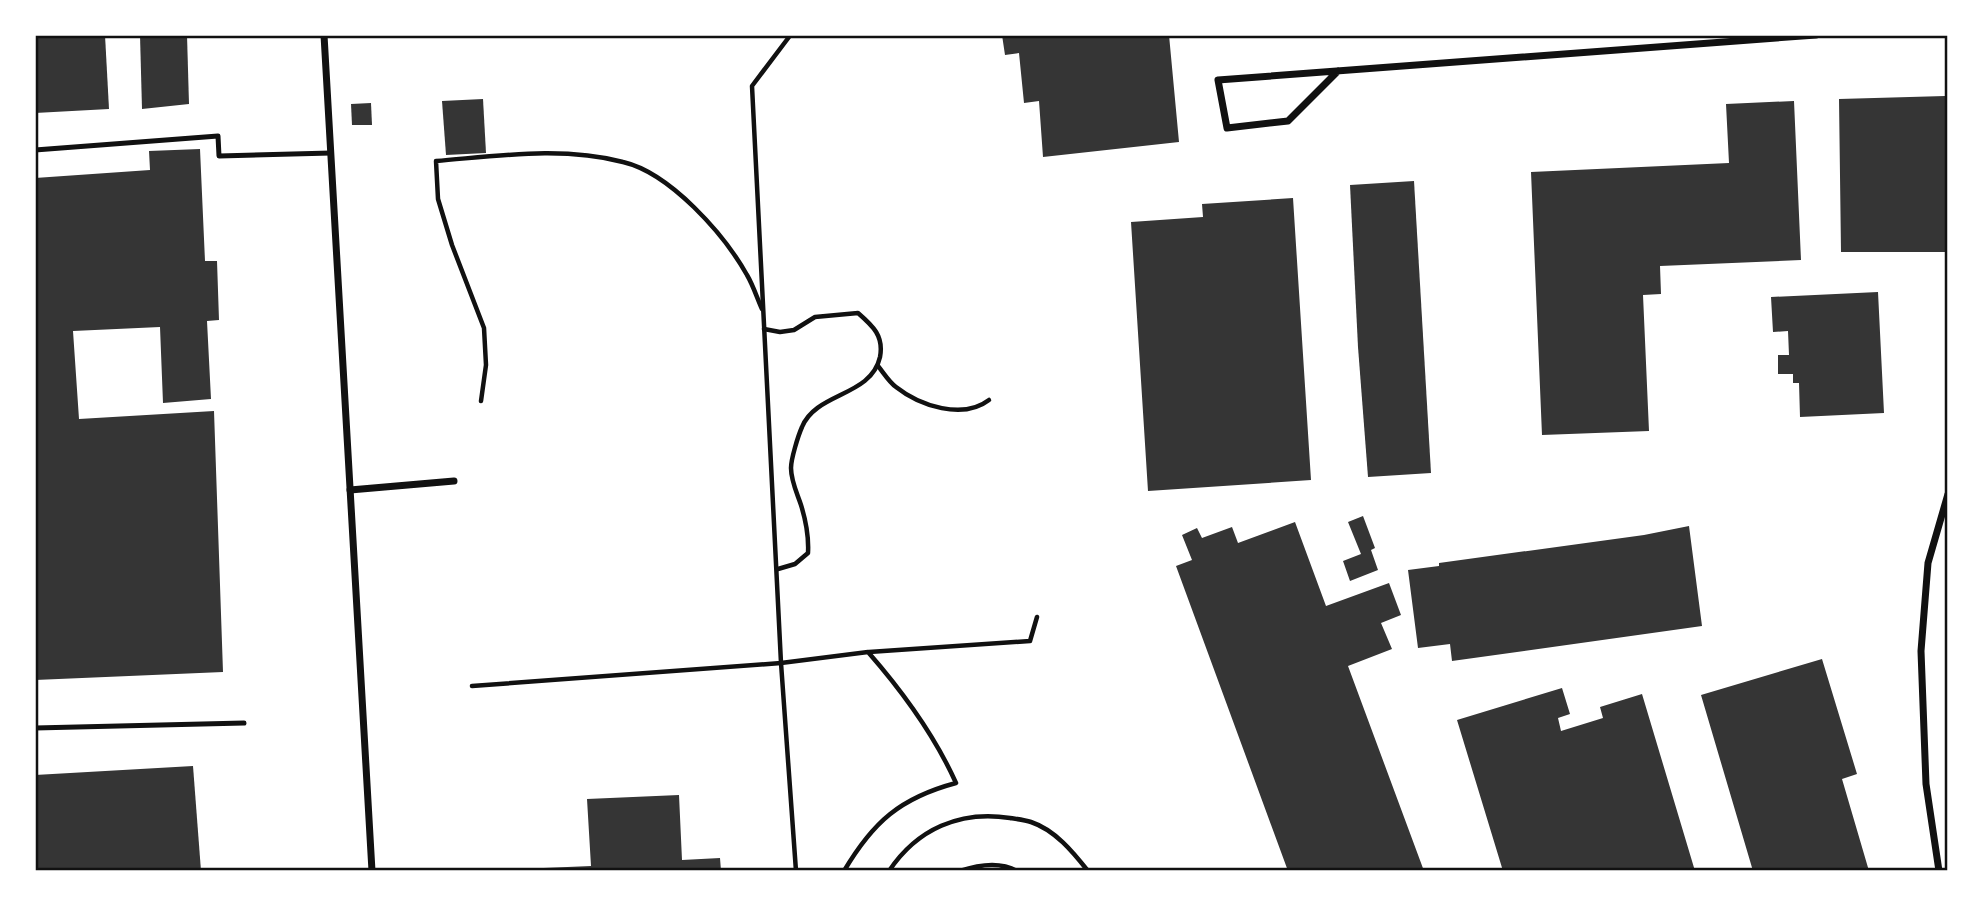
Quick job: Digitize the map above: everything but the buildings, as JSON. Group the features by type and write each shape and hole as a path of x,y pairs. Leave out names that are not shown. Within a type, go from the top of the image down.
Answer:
{"street":[{"path":"324,35 372,871"},
{"path":"1338,71 1288,121 1227,128 1218,80 1816,35"},
{"path":"350,490 454,481"},
{"path":"1939,871 1926,784 1921,651 1928,562 1948,494"}],"lane":[{"path":"35,150 218,136 219,156 331,153"},
{"path":"35,728 244,723"}],"path":[{"path":"789,37 752,86 781,663 796,871"},
{"path":"481,401 486,365 484,328 452,245 438,199 436,162 541,153 582,154 626,162 657,177 698,211 724,240 748,275 764,313"},
{"path":"764,329 780,332 794,330 815,317 858,313 875,328 882,345 878,366 867,379 850,392 834,397 813,412 802,425 791,467 809,534 808,552 795,564 778,569"},
{"path":"878,366 894,386 912,397 949,410 979,407 989,400"},
{"path":"472,686 1030,641 1037,617"},
{"path":"844,871 860,843 883,817 937,788 956,783 943,753 921,720 894,681 868,652"},
{"path":"889,871 901,853 928,831 962,818 992,815 1032,822 1066,844 1088,871"},
{"path":"960,871 980,864 1017,871"}]}
